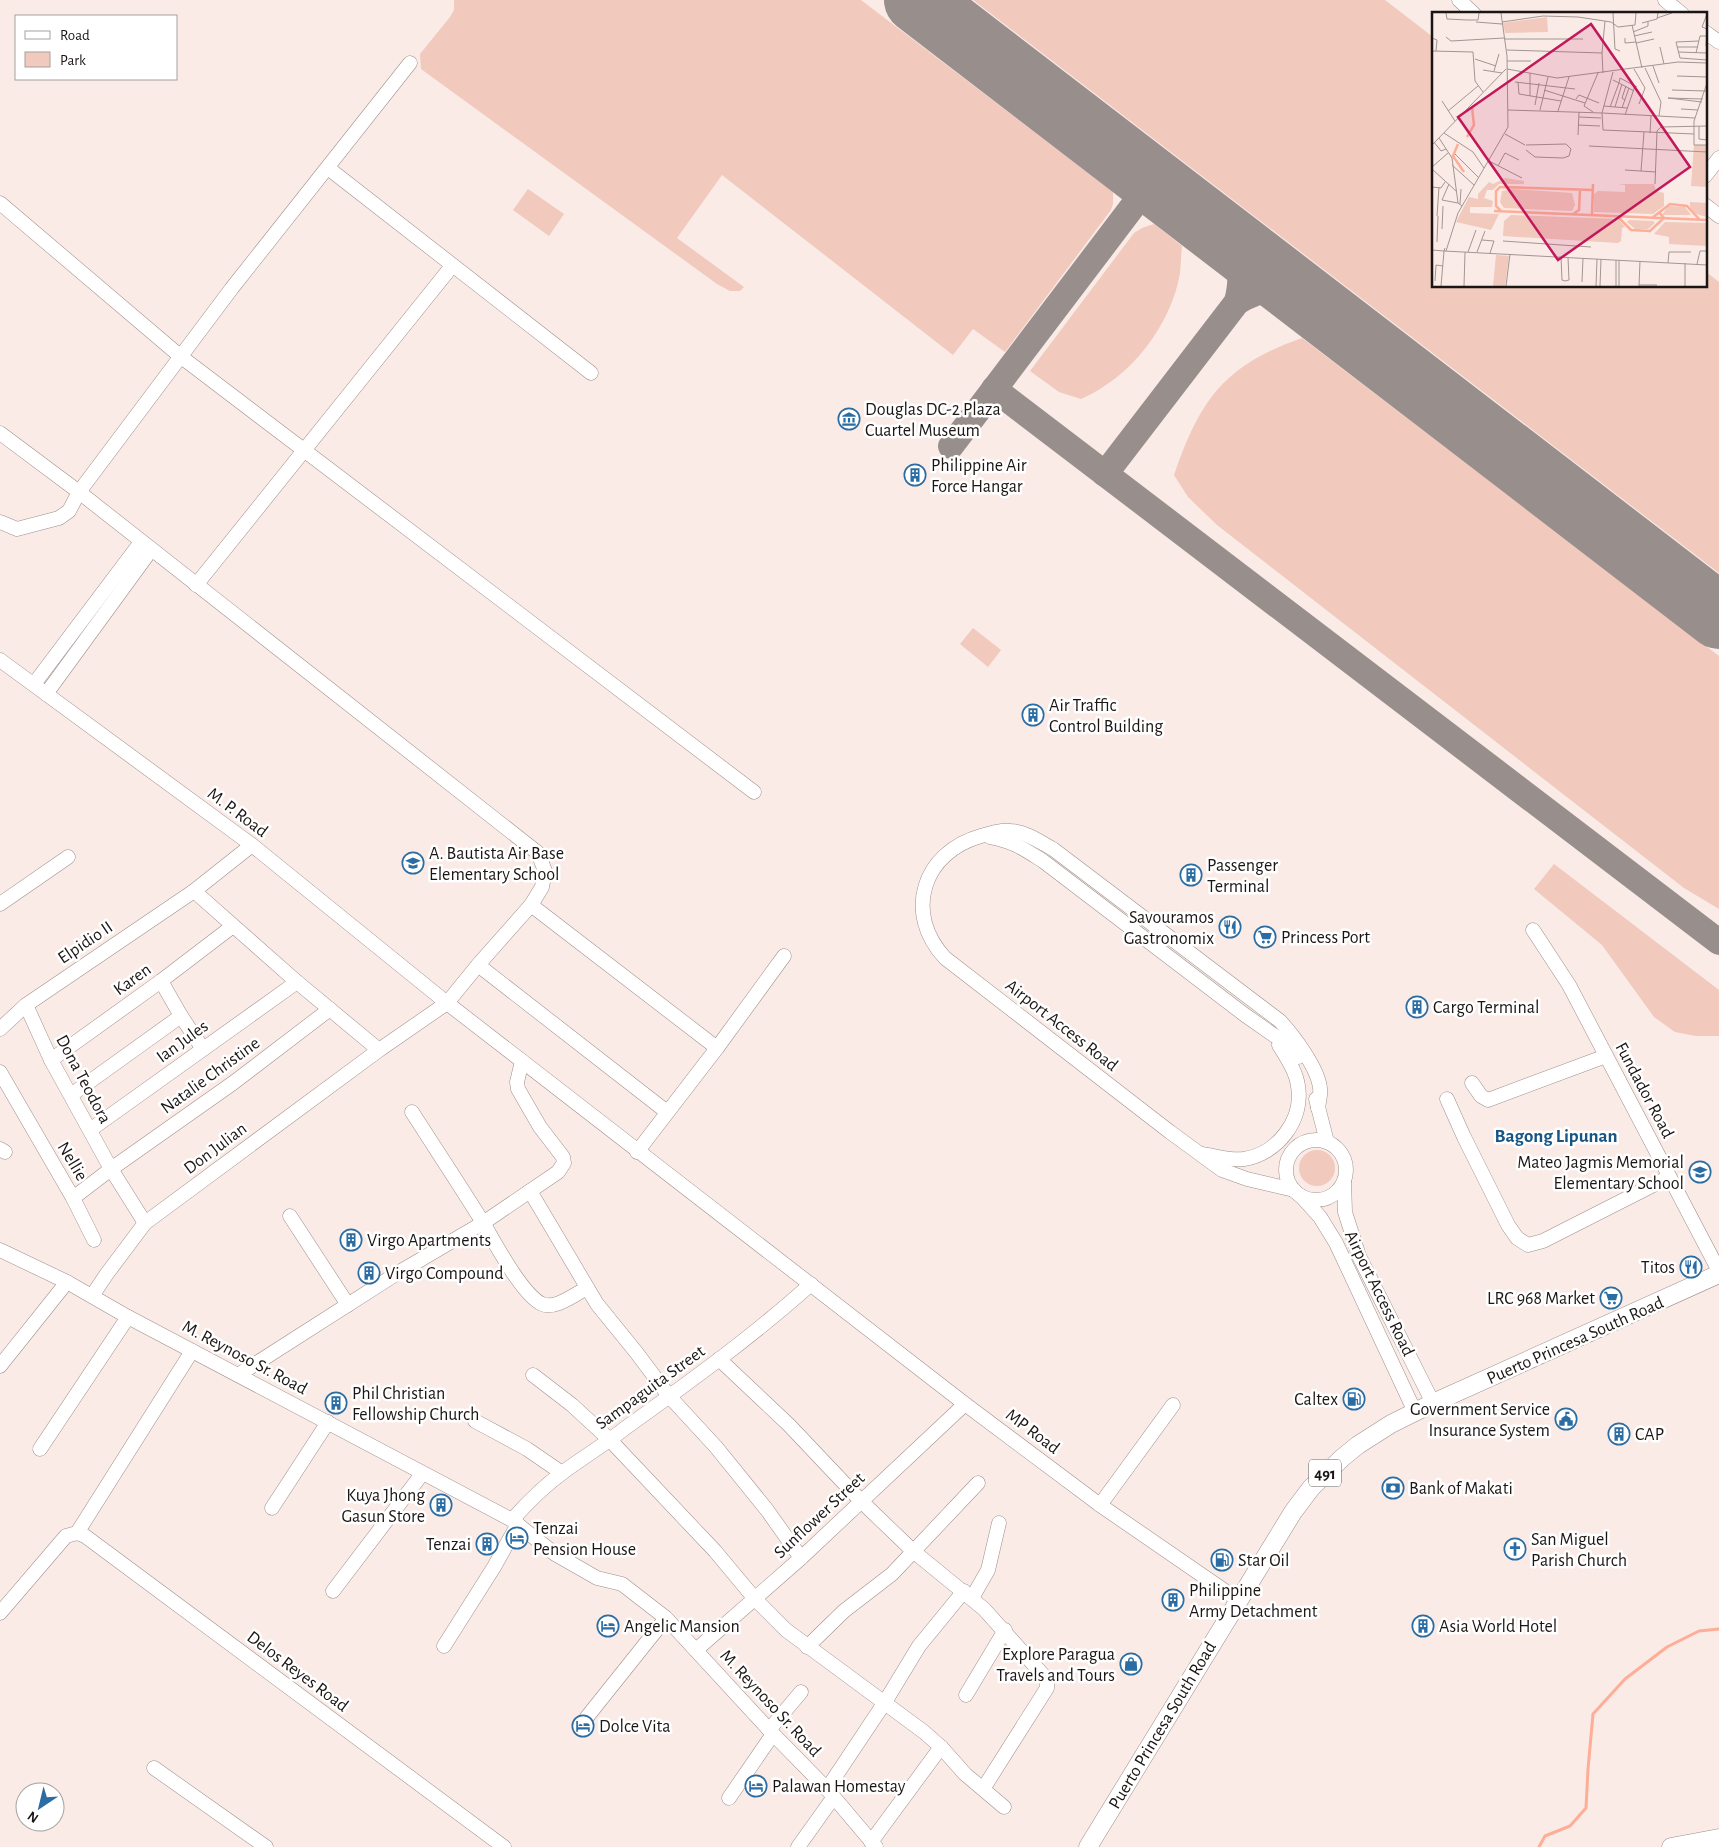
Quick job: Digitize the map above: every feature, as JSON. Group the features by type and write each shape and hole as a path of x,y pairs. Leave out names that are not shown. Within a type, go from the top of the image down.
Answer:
{"main road":[{"name":"Puerto Princesa South Road","path":"1088,1847 1293,1512 1326,1472 1363,1441 1415,1412 1719,1272"},
{"path":"1671,1847 1719,1838"}],"street":[{"path":"1459,0 1472,12"},
{"path":"1669,1 1680,12"},
{"path":"1706,33 1719,42"},
{"path":"0,522 17,529 59,518 70,511 78,492 180,356 410,62"},
{"path":"1706,175 1719,158"},
{"path":"328,168 592,373"},
{"path":"0,203 180,356 754,792"},
{"path":"1706,206 1719,216"},
{"path":"196,585 452,266"},
{"name":"Don Julian","path":"0,433 538,853 545,871 542,887 530,905 447,1003 379,1050 146,1223 92,1296"},
{"path":"34,684 146,546"},
{"path":"46,694 146,546"},
{"name":"M. P. Road","path":"0,660 252,845 447,1003 637,1152"},
{"name":"Airport Access Road","path":"1318,1108 1320,1087 1317,1077 1290,1032 1256,1002 1053,849 1017,832 997,831 968,839 952,850 935,867 928,878 922,905 924,918 929,934 945,958 1222,1170 1298,1193 1320,1217 1336,1243 1415,1412"},
{"name":"Airport Access Road","path":"982,836 1006,840 1021,846 1043,861 1273,1036 1285,1043 1298,1056 1310,1078 1327,1142"},
{"name":"Elpidio II","path":"0,1029 26,1005 194,891 252,845"},
{"path":"0,904 68,857"},
{"path":"194,891 296,982 379,1050"},
{"path":"530,905 717,1048"},
{"name":"Karen","path":"51,1060 161,981 233,926"},
{"name":"Fundador Road","path":"1533,930 1569,985 1719,1272"},
{"path":"637,1152 717,1048 784,956"},
{"path":"478,965 667,1112"},
{"path":"161,981 203,1049"},
{"name":"Ian Jules","path":"90,1130 296,982"},
{"name":"Dona Teodora","path":"26,1005 51,1060 112,1169"},
{"name":"Natalie Christine","path":"112,1169 233,1083 330,1009"},
{"path":"71,1095 181,1016"},
{"path":"1198,1153 1234,1160 1256,1156 1274,1146 1291,1125 1298,1107 1298,1087 1292,1067 1273,1036"},
{"path":"1472,1083 1481,1096 1488,1100 1606,1056"},
{"path":"238,1375 396,1274 483,1223 558,1172 564,1163 563,1157 534,1117 518,1089 517,1082 522,1061"},
{"name":"Nellie","path":"0,1072 73,1198 112,1169 146,1223"},
{"path":"1447,1099 1508,1225 1517,1238 1528,1245 1543,1241 1669,1176"},
{"path":"412,1112 500,1253 533,1298 542,1305 551,1306 587,1288"},
{"path":"1319,1140 1327,1142 1334,1146 1344,1158 1346,1166 1344,1181 1334,1194 1327,1198 1309,1199 1298,1193 1289,1183 1286,1174 1289,1156 1301,1143 1319,1140"},
{"name":"MP Road","path":"637,1152 811,1284 964,1404 1100,1505 1238,1600"},
{"name":"Airport Access Road","path":"1344,1181 1345,1212 1359,1256 1433,1403"},
{"path":"530,1192 597,1304 669,1396 716,1447 802,1558"},
{"path":"73,1198 94,1240"},
{"path":"290,1216 348,1305"},
{"name":"M. Reynoso Sr. Road","path":"0,1250 67,1282 128,1317 515,1522 555,1554 597,1578 622,1584 666,1618 830,1794 873,1844"},
{"path":"0,1366 67,1282"},
{"name":"Sampaguita Street","path":"444,1646 494,1567 515,1522 536,1496 562,1473 719,1359 811,1284"},
{"path":"40,1449 128,1317"},
{"path":"0,1613 72,1534 192,1351"},
{"path":"719,1359 789,1425 861,1501 913,1551 968,1594 1005,1630 1044,1676 1048,1685 983,1788"},
{"path":"533,1375 572,1405 610,1440 715,1551 755,1599 786,1630 885,1702 941,1747 955,1764 1004,1807"},
{"name":"Sunflower Street","path":"696,1650 802,1558 964,1404"},
{"path":"1100,1505 1173,1405"},
{"path":"475,1421 527,1449 562,1473"},
{"path":"272,1508 328,1422"},
{"path":"333,1591 422,1474"},
{"path":"807,1647 844,1611 892,1574 978,1483"},
{"path":"798,1847 919,1646 988,1570 998,1522"},
{"name":"Delos Reyes Road","path":"72,1534 85,1536 98,1545 504,1847"},
{"path":"587,1716 666,1618"},
{"path":"966,1695 1005,1630"},
{"path":"729,1798 771,1732 801,1692"},
{"path":"873,1844 941,1747"},
{"path":"154,1768 266,1847"}],"green space":[{"path":"454,0 861,0 1113,192 1113,204 1111,210 1005,352 973,329 953,355 722,175 677,238 744,287 740,291 730,291 717,284 421,69 420,54 450,17 454,10"},
{"path":"973,0 1385,0 1432,36 1432,288 1706,288 1706,272 1719,282 1719,573"},
{"path":"528,189 564,214 549,236 513,210"},
{"path":"1154,224 1182,246 1180,273 1175,293 1158,331 1131,364 1099,390 1081,399 1059,392 1030,371 1134,233"},
{"path":"1302,338 1719,656 1719,909 1684,888 1217,525 1188,497 1174,475 1194,425 1206,405 1219,388 1253,360"},
{"path":"973,628 1001,650 988,667 960,644"},
{"path":"1554,864 1719,990 1719,1036 1696,1036 1675,1032 1654,1017 1602,945 1534,889"},
{"path":"1317,1150 1329,1156 1335,1168 1329,1180 1317,1186 1305,1180 1299,1168 1305,1156"}],"waterway":[{"path":"1539,1847 1545,1836 1570,1826 1586,1808 1593,1714 1625,1679 1667,1647 1699,1631 1719,1629"}],"taxiway":[{"path":"934,0 938,16"},
{"path":"951,446 1152,181"},
{"path":"1227,238 1236,253 1240,268 1237,302"},
{"path":"1105,474 1237,302 1247,296 1265,290 1290,292 1309,301"},
{"path":"994,389 1719,942"}],"runway":[{"path":"917,0 1719,616"}],"place":[{"name":"Douglas DC-2 Plaza Cuartel Museum","path":"849,419"},
{"name":"Philippine Air Force Hangar","path":"915,475"},
{"name":"Air Traffic Control Building","path":"1033,715"},
{"name":"A. Bautista Air Base Elementary School","path":"413,863"},
{"name":"Passenger Terminal","path":"1191,875"},
{"name":"Savouramos Gastronomix","path":"1230,927"},
{"name":"Princess Port","path":"1265,937"},
{"name":"Cargo Terminal","path":"1417,1007"},
{"name":"Mateo Jagmis Memorial Elementary School","path":"1700,1172"},
{"name":"Virgo Apartments","path":"351,1240"},
{"name":"Titos","path":"1691,1267"},
{"name":"Virgo Compound","path":"369,1273"},
{"name":"LRC 968 Market","path":"1611,1298"},
{"name":"Caltex","path":"1354,1399"},
{"name":"Phil Christian Fellowship Church","path":"336,1403"},
{"name":"Government Service Insurance System","path":"1566,1419"},
{"name":"CAP","path":"1619,1434"},
{"name":"Bank of Makati","path":"1393,1488"},
{"name":"Kuya Jhong Gasun Store","path":"441,1505"},
{"name":"Tenzai Pension House","path":"517,1538"},
{"name":"Tenzai","path":"487,1544"},
{"name":"San Miguel Parish Church","path":"1515,1549"},
{"name":"Star Oil","path":"1222,1560"},
{"name":"Philippine Army Detachment","path":"1173,1600"},
{"name":"Angelic Mansion","path":"608,1626"},
{"name":"Asia World Hotel","path":"1423,1626"},
{"name":"Explore Paragua Travels and Tours","path":"1131,1664"},
{"name":"Dolce Vita","path":"583,1726"},
{"name":"Palawan Homestay","path":"756,1786"}],"district":[{"name":"Bagong Lipunan","path":"1556,1135"}]}
